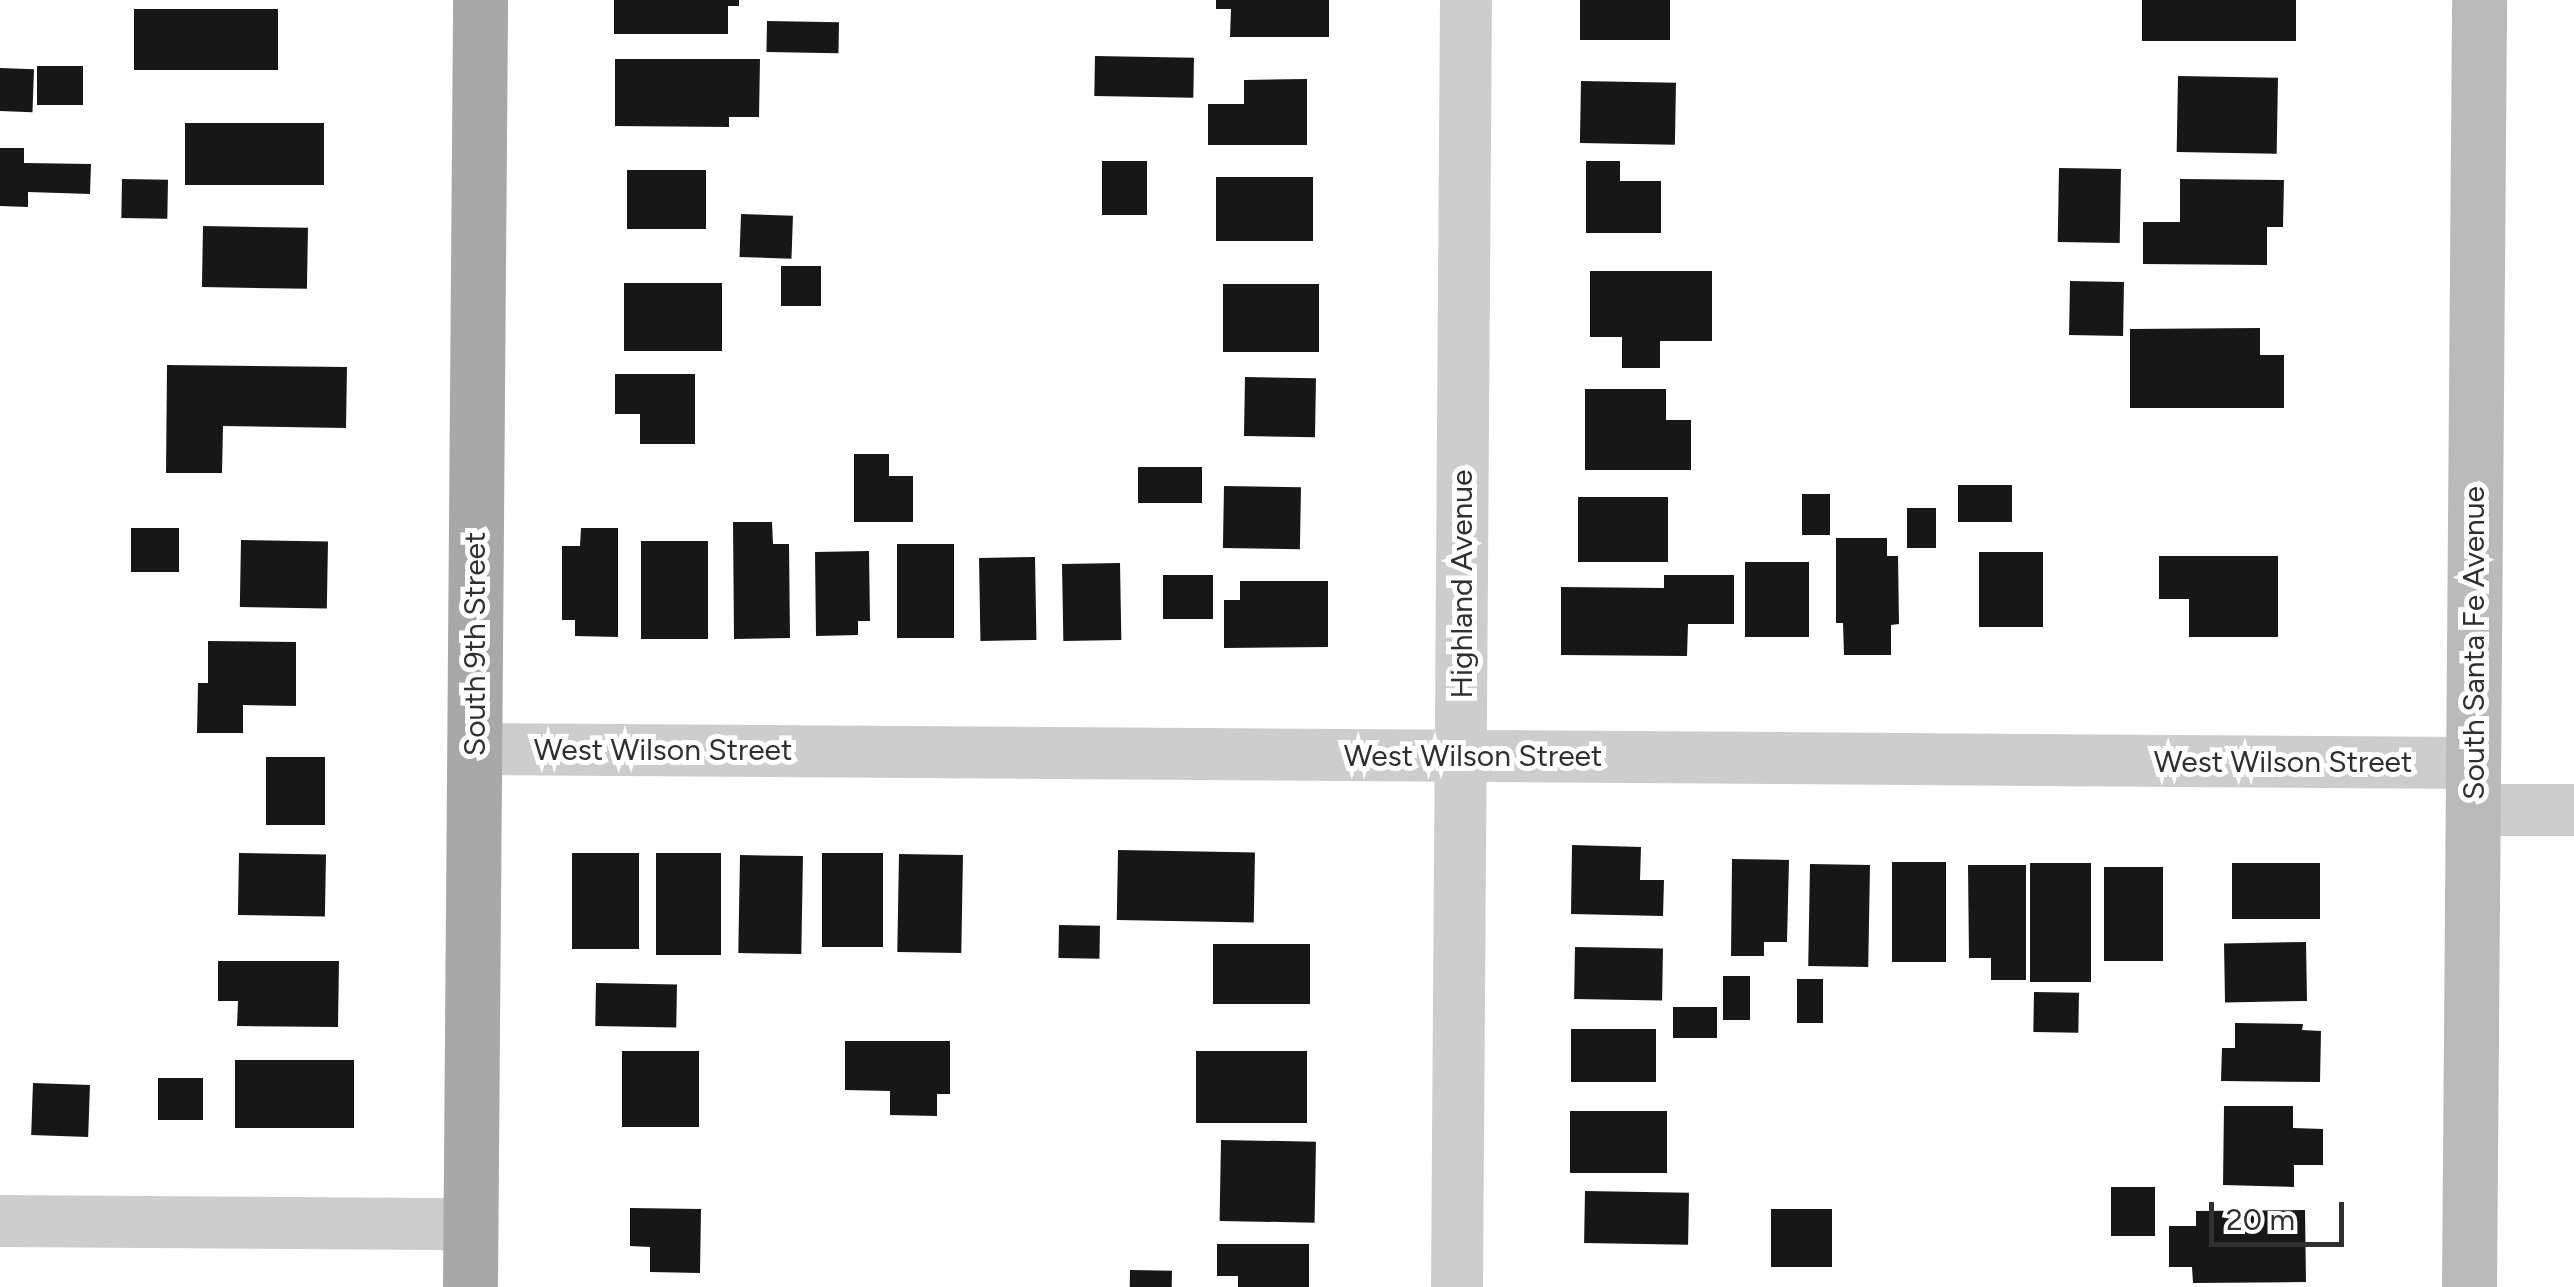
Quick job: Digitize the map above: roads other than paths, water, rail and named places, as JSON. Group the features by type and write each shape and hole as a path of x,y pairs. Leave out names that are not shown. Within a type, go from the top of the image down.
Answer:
{"main road":[{"name":"South 9th Street","path":"470,1287 480,0"},
{"name":"South Santa Fe Avenue","path":"2469,1287 2479,0"}],"street":[{"name":"Highland Avenue","path":"1457,1287 1466,0"},
{"name":"West Wilson Street","path":"474,749 1460,756 2472,787 2574,810"},
{"path":"0,1221 470,1224"}]}
